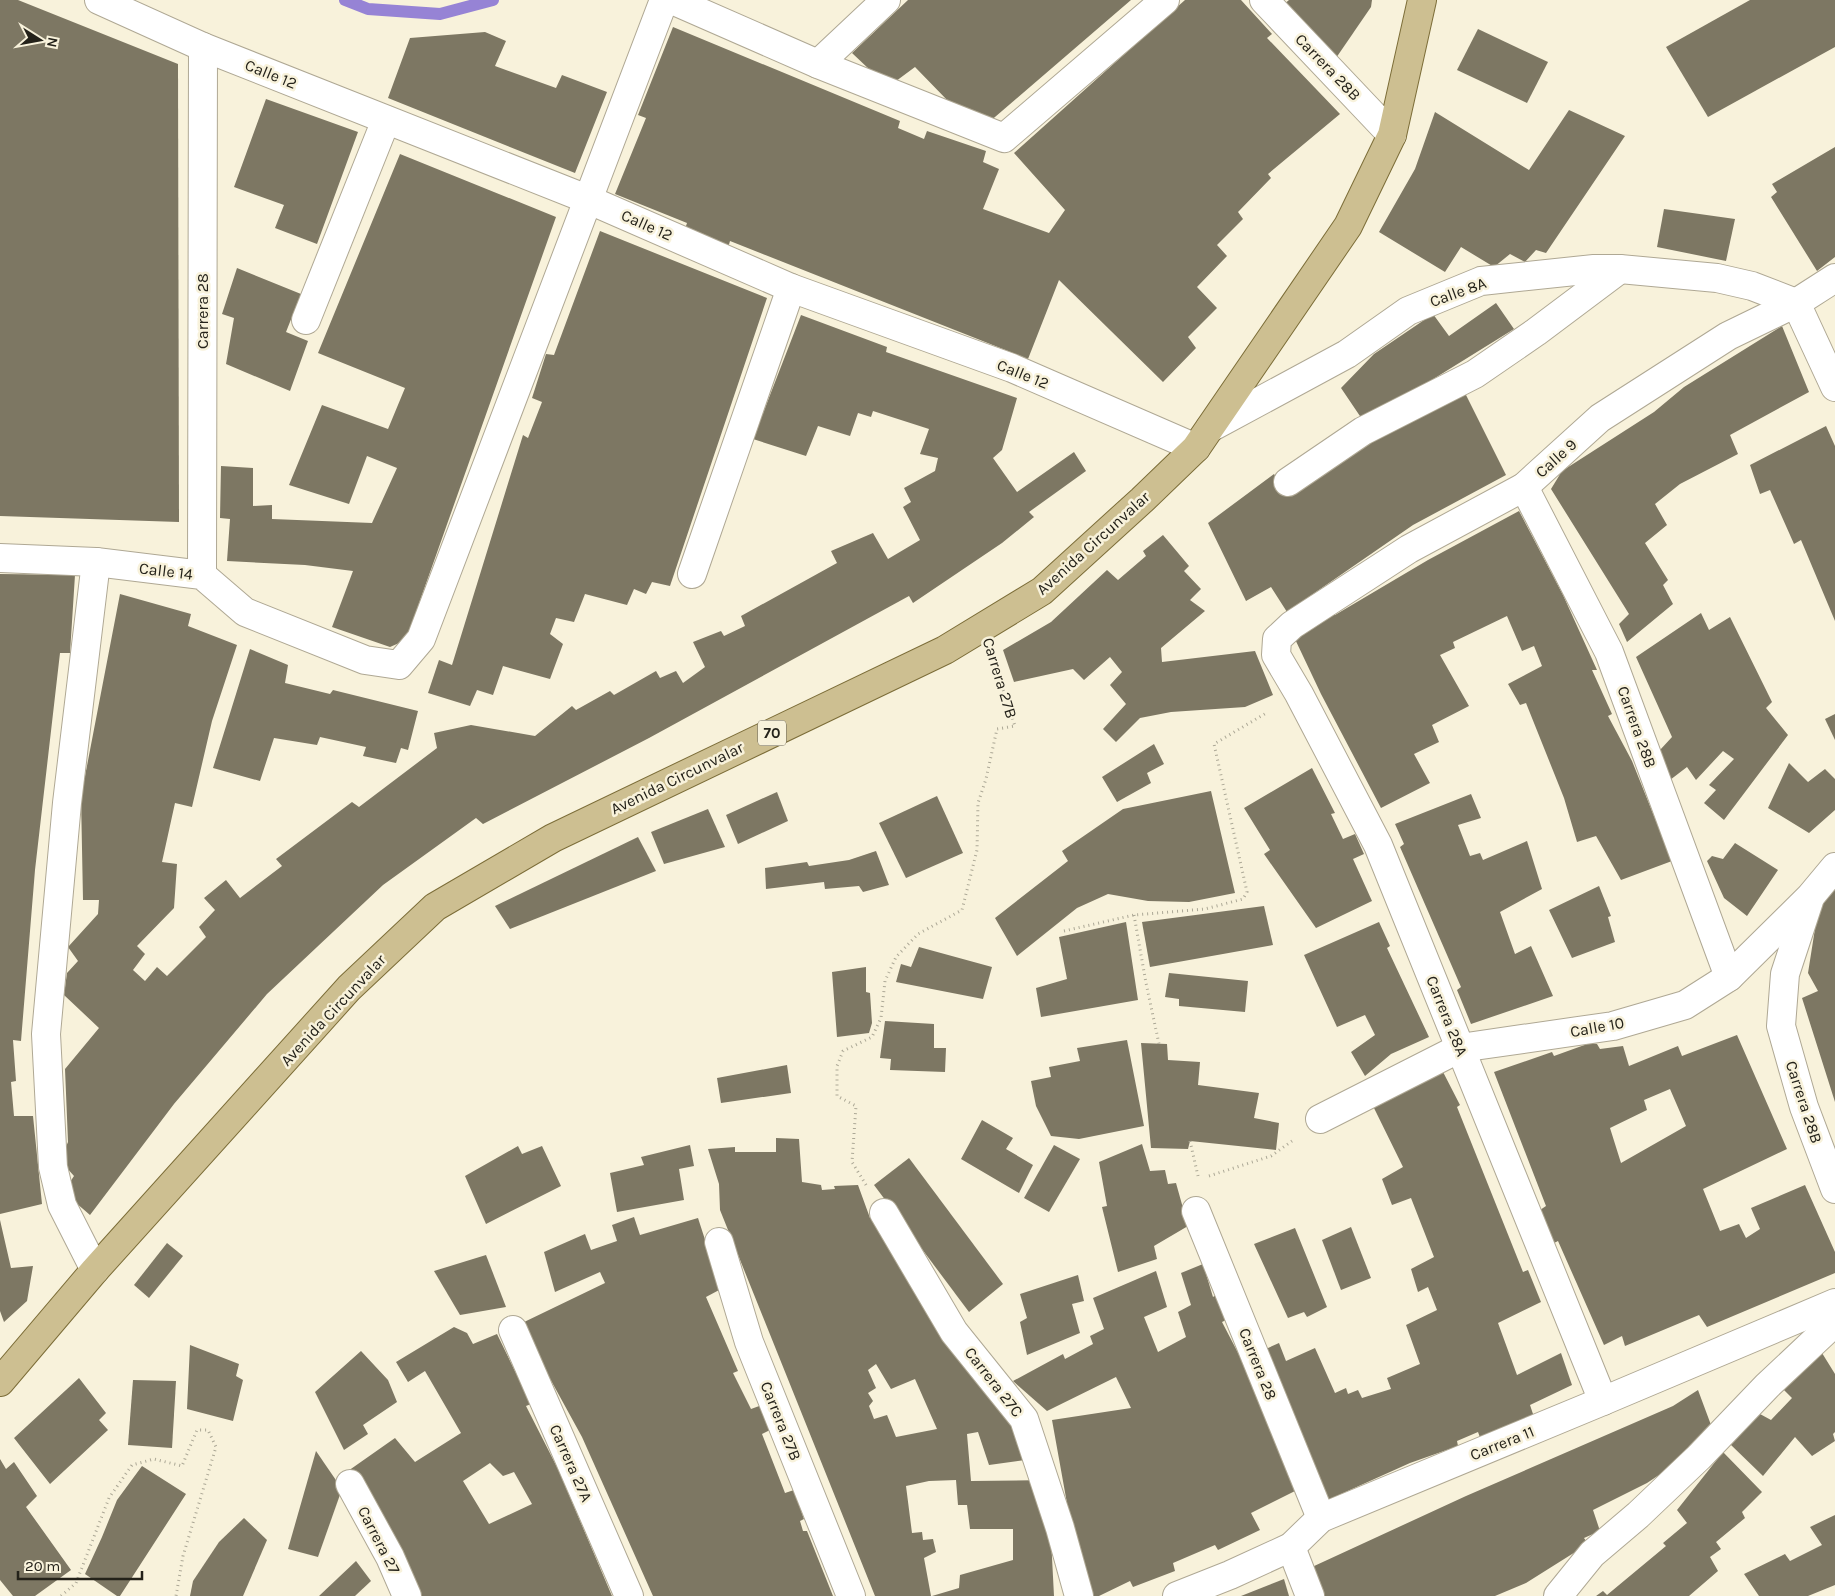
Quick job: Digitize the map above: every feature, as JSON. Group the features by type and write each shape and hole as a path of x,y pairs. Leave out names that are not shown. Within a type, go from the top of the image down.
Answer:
{"main road":[{"name":"Avenida Circunvalar","path":"0,1382 95,1270 349,988 435,907 553,838 945,650 1042,591 1142,500 1203,438 1348,226 1392,135 1422,0"}],"street":[{"name":"Calle 12","path":"98,0 203,47 587,199 791,288 1203,438"},
{"path":"587,199 664,0"},
{"path":"672,0 818,64 1004,138 1165,0"},
{"path":"818,64 886,0"},
{"name":"Carrera 28B","path":"1264,0 1392,135"},
{"name":"Carrera 28","path":"202,575 203,47"},
{"path":"306,320 386,120"},
{"name":"Calle 14","path":"0,558 96,562 202,575 244,612 365,660 399,665 421,638 587,199"},
{"name":"Calle 8A","path":"1203,438 1347,354 1408,311 1481,281 1594,269 1620,269 1717,278 1752,286 1796,302"},
{"path":"1288,482 1363,431 1475,374 1536,332 1620,269"},
{"name":"Calle 9","path":"1277,639 1292,625 1409,549 1524,486 1600,418 1728,336 1796,302 1835,278"},
{"path":"692,574 791,288"},
{"path":"1796,302 1835,386"},
{"name":"Carrera 28B","path":"1524,486 1609,652 1729,977"},
{"path":"95,1270 62,1205 52,1167 46,1034 67,803 96,562"},
{"name":"Carrera 28A","path":"1277,639 1276,654 1378,845 1603,1401"},
{"name":"Calle 10","path":"1320,1120 1460,1048 1613,1026 1685,1006 1729,977 1810,897 1835,867"},
{"name":"Carrera 28B","path":"1810,897 1785,974 1780,1026 1804,1108 1835,1189"},
{"name":"Carrera 28","path":"1196,1211 1321,1518"},
{"name":"Carrera 27C","path":"884,1213 954,1332 1024,1418 1060,1528 1079,1596"},
{"name":"Carrera 27B","path":"719,1242 749,1342 851,1596"},
{"name":"Carrera 11","path":"1177,1596 1230,1575 1291,1547 1321,1518 1835,1302"},
{"path":"1558,1596 1592,1554 1638,1515 1699,1457 1767,1386 1835,1322"},
{"name":"Carrera 27A","path":"513,1330 629,1596"},
{"name":"Carrera 27","path":"350,1484 390,1557 408,1596"},
{"path":"1291,1547 1310,1596"}],"path":[{"name":"Carrera 27B","path":"884,1213 852,1162 856,1106 837,1096 837,1066 843,1051 872,1037 881,1018 885,981 896,958 918,934 962,910 977,850 978,803 986,779 997,729 1015,726 984,626"},
{"path":"1064,930 1134,915 1205,909 1243,899 1247,892 1214,744 1299,694"},
{"path":"1134,915 1159,1044"},
{"path":"1206,1177 1271,1156 1320,1120"},
{"path":"1190,1141 1199,1180"},
{"path":"61,1596 76,1583 109,1498 132,1465 154,1459 182,1466 197,1430 208,1430 216,1447 183,1556 176,1596"}],"building":[{"path":"0,0 18,0 178,64 179,522 0,516"},
{"path":"908,0 1131,0 988,123 949,102 915,67 888,87 852,53"},
{"path":"1185,0 1241,0 1272,34 1267,38 1340,114 1268,174 1271,178 1238,212 1243,219 1217,245 1227,256 1197,287 1217,308 1188,337 1196,348 1163,382 1059,280 1028,359 730,241 728,248 685,229 687,223 615,194 646,118 638,115 673,27 900,121 898,128 924,139 927,131 986,151 983,162 999,169 983,209 1049,233 1065,210 1014,153"},
{"path":"1289,0 1372,0 1371,7 1336,58 1283,5"},
{"path":"1750,0 1835,0 1835,47 1708,117 1666,47"},
{"path":"1478,29 1548,62 1527,103 1457,70"},
{"path":"485,32 506,41 495,66 556,88 562,75 607,92 575,173 388,98 410,38"},
{"path":"266,99 358,132 317,244 275,228 284,205 234,187"},
{"path":"1569,110 1625,136 1546,253 1536,250 1525,262 1510,254 1494,267 1461,247 1445,272 1379,232 1415,169 1435,112 1529,170"},
{"path":"1835,147 1835,257 1817,271 1771,197 1777,192 1772,184"},
{"path":"400,154 556,217 406,640 390,647 332,627 353,571 305,565 227,561 230,519 220,518 221,466 253,468 253,506 272,505 272,519 372,523 397,468 367,456 349,504 289,485 322,405 388,429 405,388 318,353"},
{"path":"1664,209 1735,219 1726,261 1657,247"},
{"path":"600,231 767,298 670,586 652,582 646,594 634,589 627,605 585,594 574,622 556,618 550,634 563,644 550,679 503,666 493,695 477,690 470,706 428,693 439,660 452,665 523,435 528,438 542,402 532,398 546,354 554,355"},
{"path":"237,268 301,294 286,332 308,341 290,391 226,364 234,318 222,314"},
{"path":"1496,303 1514,329 1364,422 1341,388 1374,354 1433,314 1449,336"},
{"path":"801,315 887,347 886,352 1017,398 1002,450 993,458 1017,492 1074,452 1086,471 1029,512 1034,517 1002,543 913,603 909,596 649,738 483,824 476,818 383,885 267,994 174,1104 90,1215 68,1196 70,1182 74,1176 66,1167 65,1149 68,1142 65,1069 99,1028 64,995 67,973 78,961 68,947 98,914 99,900 83,900 81,797 120,594 191,614 188,626 237,645 212,721 192,807 175,803 162,862 177,864 174,908 137,946 145,954 133,970 145,981 157,967 167,976 206,937 199,927 215,910 204,898 226,880 240,898 282,866 276,859 352,802 359,807 437,748 434,733 471,725 535,736 572,706 576,710 610,691 614,695 656,671 660,678 676,671 683,683 705,667 693,642 721,631 724,636 745,626 741,616 837,563 831,551 873,533 888,559 920,540 903,507 911,502 904,488 935,471 938,458 920,454 929,429 873,411 871,417 858,413 850,436 818,426 806,456 753,439"},
{"path":"1782,326 1809,392 1730,435 1738,454 1680,484 1655,504 1667,525 1645,543 1668,580 1663,585 1673,604 1627,642 1619,624 1629,614 1551,489 1562,471 1654,412 1684,387"},
{"path":"1465,393 1506,475 1413,525 1287,612 1271,587 1246,601 1208,523 1274,474 1288,495 1371,440"},
{"path":"1826,426 1835,446 1835,621 1801,540 1794,544 1770,490 1760,494 1750,465"},
{"path":"1519,511 1563,595 1597,670 1592,670 1612,714 1608,716 1632,761 1672,861 1621,880 1596,836 1577,842 1564,798 1526,703 1520,705 1508,684 1542,666 1534,646 1522,651 1507,616 1453,642 1455,648 1440,655 1469,706 1432,725 1439,742 1414,754 1430,783 1381,808 1321,694 1294,637 1332,611 1335,615 1428,560"},
{"path":"1163,535 1189,566 1184,571 1201,589 1190,600 1205,611 1161,648 1162,662 1255,651 1273,695 1245,707 1171,712 1140,718 1116,742 1103,729 1126,704 1110,685 1122,672 1110,657 1084,680 1073,669 1014,682 1003,650 1051,622 1107,570 1118,580 1146,556 1143,551"},
{"path":"0,574 75,575 70,653 60,653 35,870 21,1041 13,1040 16,1081 11,1082 14,1116 33,1116 42,1204 0,1214"},
{"path":"1701,613 1709,630 1730,617 1772,702 1766,708 1788,735 1724,820 1704,803 1716,790 1709,785 1734,759 1723,751 1696,780 1687,767 1670,780 1660,750 1672,737 1636,657"},
{"path":"250,649 288,665 285,683 330,694 333,690 418,711 408,750 401,748 396,763 363,756 366,747 320,737 317,745 274,738 260,781 213,768"},
{"path":"1835,714 1835,740 1825,719"},
{"path":"1154,744 1164,764 1147,773 1151,783 1117,802 1102,777"},
{"path":"1789,763 1808,782 1825,769 1835,779 1835,810 1809,833 1768,808"},
{"path":"1312,768 1335,813 1331,814 1343,839 1355,834 1364,854 1353,859 1372,901 1316,928 1264,854 1270,850 1244,808"},
{"path":"1211,791 1235,893 1189,902 1148,901 1108,894 1077,908 1017,956 995,918 1068,861 1062,851 1123,809"},
{"path":"777,792 788,821 738,844 726,815"},
{"path":"1471,794 1481,818 1458,825 1470,856 1480,853 1483,860 1527,841 1542,889 1500,912 1515,954 1531,946 1553,996 1471,1024 1457,990 1461,987 1400,847 1404,844 1395,824"},
{"path":"937,796 963,853 906,878 879,823"},
{"path":"708,809 725,847 664,864 651,832"},
{"path":"638,837 656,871 510,929 495,906"},
{"path":"1735,843 1778,870 1747,916 1724,898 1707,861 1712,856 1723,859"},
{"path":"876,851 889,885 863,892 859,886 825,889 824,882 766,889 765,868 807,862 809,866 849,860"},
{"path":"1835,875 1835,1102 1802,998 1818,991 1808,973 1820,897"},
{"path":"1599,886 1611,916 1608,917 1615,942 1572,958 1549,910"},
{"path":"1264,906 1273,945 1150,967 1142,922"},
{"path":"1126,922 1138,1000 1041,1017 1036,988 1067,979 1059,937"},
{"path":"1379,922 1390,946 1387,948 1429,1037 1391,1054 1365,1076 1351,1052 1375,1035 1365,1015 1337,1027 1304,955"},
{"path":"919,947 992,967 983,999 896,982 901,964 911,967"},
{"path":"866,967 866,992 870,993 872,1023 869,1033 837,1037 832,972"},
{"path":"1169,973 1248,981 1245,1012 1179,1006 1179,999 1165,997"},
{"path":"885,1021 934,1024 934,1048 946,1048 945,1072 890,1070 891,1059 880,1058"},
{"path":"1737,1035 1787,1149 1703,1189 1720,1231 1739,1224 1746,1238 1760,1229 1751,1208 1805,1185 1835,1252 1835,1273 1707,1327 1699,1315 1625,1346 1622,1336 1604,1345 1558,1241 1552,1244 1540,1210 1546,1206 1494,1072 1552,1052 1554,1056 1590,1043 1597,1044 1600,1049 1623,1046 1629,1066 1678,1046 1682,1056","holes":["1670,1089 1686,1126 1621,1163 1610,1128 1647,1110 1644,1100"]},
{"path":"1127,1040 1144,1126 1079,1139 1051,1136 1036,1106 1031,1081 1051,1077 1049,1067 1080,1061 1077,1048"},
{"path":"1141,1043 1167,1044 1168,1060 1200,1062 1198,1085 1259,1093 1254,1118 1279,1123 1276,1150 1190,1141 1188,1149 1151,1148"},
{"path":"787,1065 791,1093 721,1103 717,1078"},
{"path":"1442,1070 1460,1105 1457,1107 1523,1272 1528,1270 1541,1302 1498,1323 1517,1375 1561,1353 1572,1385 1530,1405 1534,1417 1482,1443 1478,1432 1457,1441 1458,1446 1410,1463 1321,1503 1259,1352 1279,1343 1286,1361 1315,1348 1335,1393 1346,1388 1348,1394 1358,1390 1362,1398 1391,1389 1387,1378 1420,1364 1406,1325 1437,1310 1428,1287 1418,1292 1411,1269 1434,1257 1411,1198 1392,1205 1382,1179 1403,1167 1373,1106"},
{"path":"982,1120 1013,1138 1006,1149 1033,1165 1019,1193 961,1159"},
{"path":"776,1138 799,1139 802,1182 821,1185 822,1190 835,1189 834,1186 858,1185 870,1218 881,1216 1040,1458 989,1465 978,1432 967,1434 971,1481 1048,1480 1054,1596 932,1596 959,1588 960,1575 1013,1560 1013,1529 970,1529 967,1505 958,1505 956,1480 929,1481 906,1486 912,1533 922,1532 923,1540 933,1539 936,1552 924,1558 931,1596 875,1596 720,1210 719,1184 708,1149 735,1147 735,1152 776,1152","holes":["876,1364 891,1389 915,1379 937,1429 896,1437 887,1415 874,1419 869,1406 873,1401 868,1393 876,1388 868,1370"]},
{"path":"1142,1144 1150,1171 1165,1170 1168,1184 1176,1183 1188,1226 1154,1246 1157,1259 1118,1272 1102,1207 1107,1206 1099,1162"},
{"path":"690,1145 694,1166 679,1169 684,1200 617,1212 610,1173 644,1165 641,1157"},
{"path":"1054,1145 1080,1159 1049,1212 1024,1198"},
{"path":"518,1146 522,1154 542,1146 561,1186 486,1224 465,1176"},
{"path":"909,1158 1003,1284 969,1312 874,1185"},
{"path":"634,1217 640,1235 698,1218 721,1289 706,1297 738,1371 733,1373 751,1409 762,1405 772,1429 762,1434 785,1493 794,1490 804,1519 800,1521 803,1531 807,1531 833,1596 653,1596 582,1437 520,1324 605,1283 600,1272 555,1292 544,1252 585,1234 591,1250 617,1241 612,1225"},
{"path":"0,1220 11,1268 33,1266 27,1301 4,1322 0,1311"},
{"path":"1351,1227 1371,1278 1341,1290 1322,1240"},
{"path":"1295,1228 1327,1307 1307,1317 1304,1312 1288,1318 1254,1244"},
{"path":"167,1243 183,1256 149,1298 134,1285"},
{"path":"486,1255 506,1307 460,1315 434,1271"},
{"path":"1203,1264 1213,1297 1217,1294 1226,1320 1222,1322 1262,1399 1295,1491 1251,1513 1260,1530 1218,1550 1215,1545 1173,1563 1175,1571 1133,1587 1130,1581 1099,1596 1090,1596 1070,1520 1052,1420 1131,1408 1116,1377 1047,1411 1013,1381 1063,1354 1065,1359 1093,1344 1090,1336 1104,1329 1093,1298 1156,1271 1167,1307 1144,1317 1158,1352 1186,1337 1178,1312 1191,1305 1181,1273"},
{"path":"1078,1275 1084,1301 1072,1304 1080,1333 1027,1355 1020,1322 1027,1318 1020,1294"},
{"path":"454,1327 467,1333 473,1344 497,1334 531,1404 526,1406 558,1469 612,1596 417,1596 368,1497 348,1471 395,1438 415,1462 461,1433 425,1371 408,1382 396,1362","holes":["490,1463 503,1476 514,1472 532,1504 489,1524 463,1481"]},
{"path":"190,1345 239,1364 236,1376 243,1380 233,1421 187,1409"},
{"path":"361,1351 388,1380 397,1402 363,1425 368,1434 344,1450 315,1392"},
{"path":"1822,1353 1835,1374 1835,1432 1833,1434 1835,1441 1812,1456 1795,1437 1763,1476 1730,1444 1760,1414 1771,1420 1792,1398 1781,1387"},
{"path":"79,1378 106,1413 99,1420 108,1430 50,1484 14,1438"},
{"path":"133,1380 176,1381 172,1448 128,1445"},
{"path":"1698,1390 1711,1425 1683,1459 1647,1483 1593,1510 1600,1531 1584,1538 1588,1544 1526,1583 1495,1596 1324,1596 1312,1567 1466,1496 1673,1406"},
{"path":"316,1451 342,1489 318,1557 288,1549"},
{"path":"1723,1452 1762,1492 1742,1512 1745,1518 1716,1542 1721,1549 1710,1557 1718,1571 1689,1596 1596,1596 1603,1591 1607,1595 1666,1546 1663,1543 1687,1523 1677,1510"},
{"path":"0,1459 6,1469 14,1462 37,1496 26,1507 71,1570 35,1596 13,1596 0,1580"},
{"path":"142,1466 186,1494 120,1596 117,1596 85,1574 117,1500"},
{"path":"1835,1515 1835,1585 1808,1596 1759,1596 1744,1574 1785,1554 1790,1561 1822,1545 1810,1527"},
{"path":"244,1518 267,1540 243,1596 190,1596 193,1581 219,1542"},
{"path":"356,1561 371,1581 355,1596 319,1596"},
{"path":"1284,1579 1289,1596 1241,1596"}],"waterway":[{"path":"345,0 368,9 440,14 493,0"}]}
